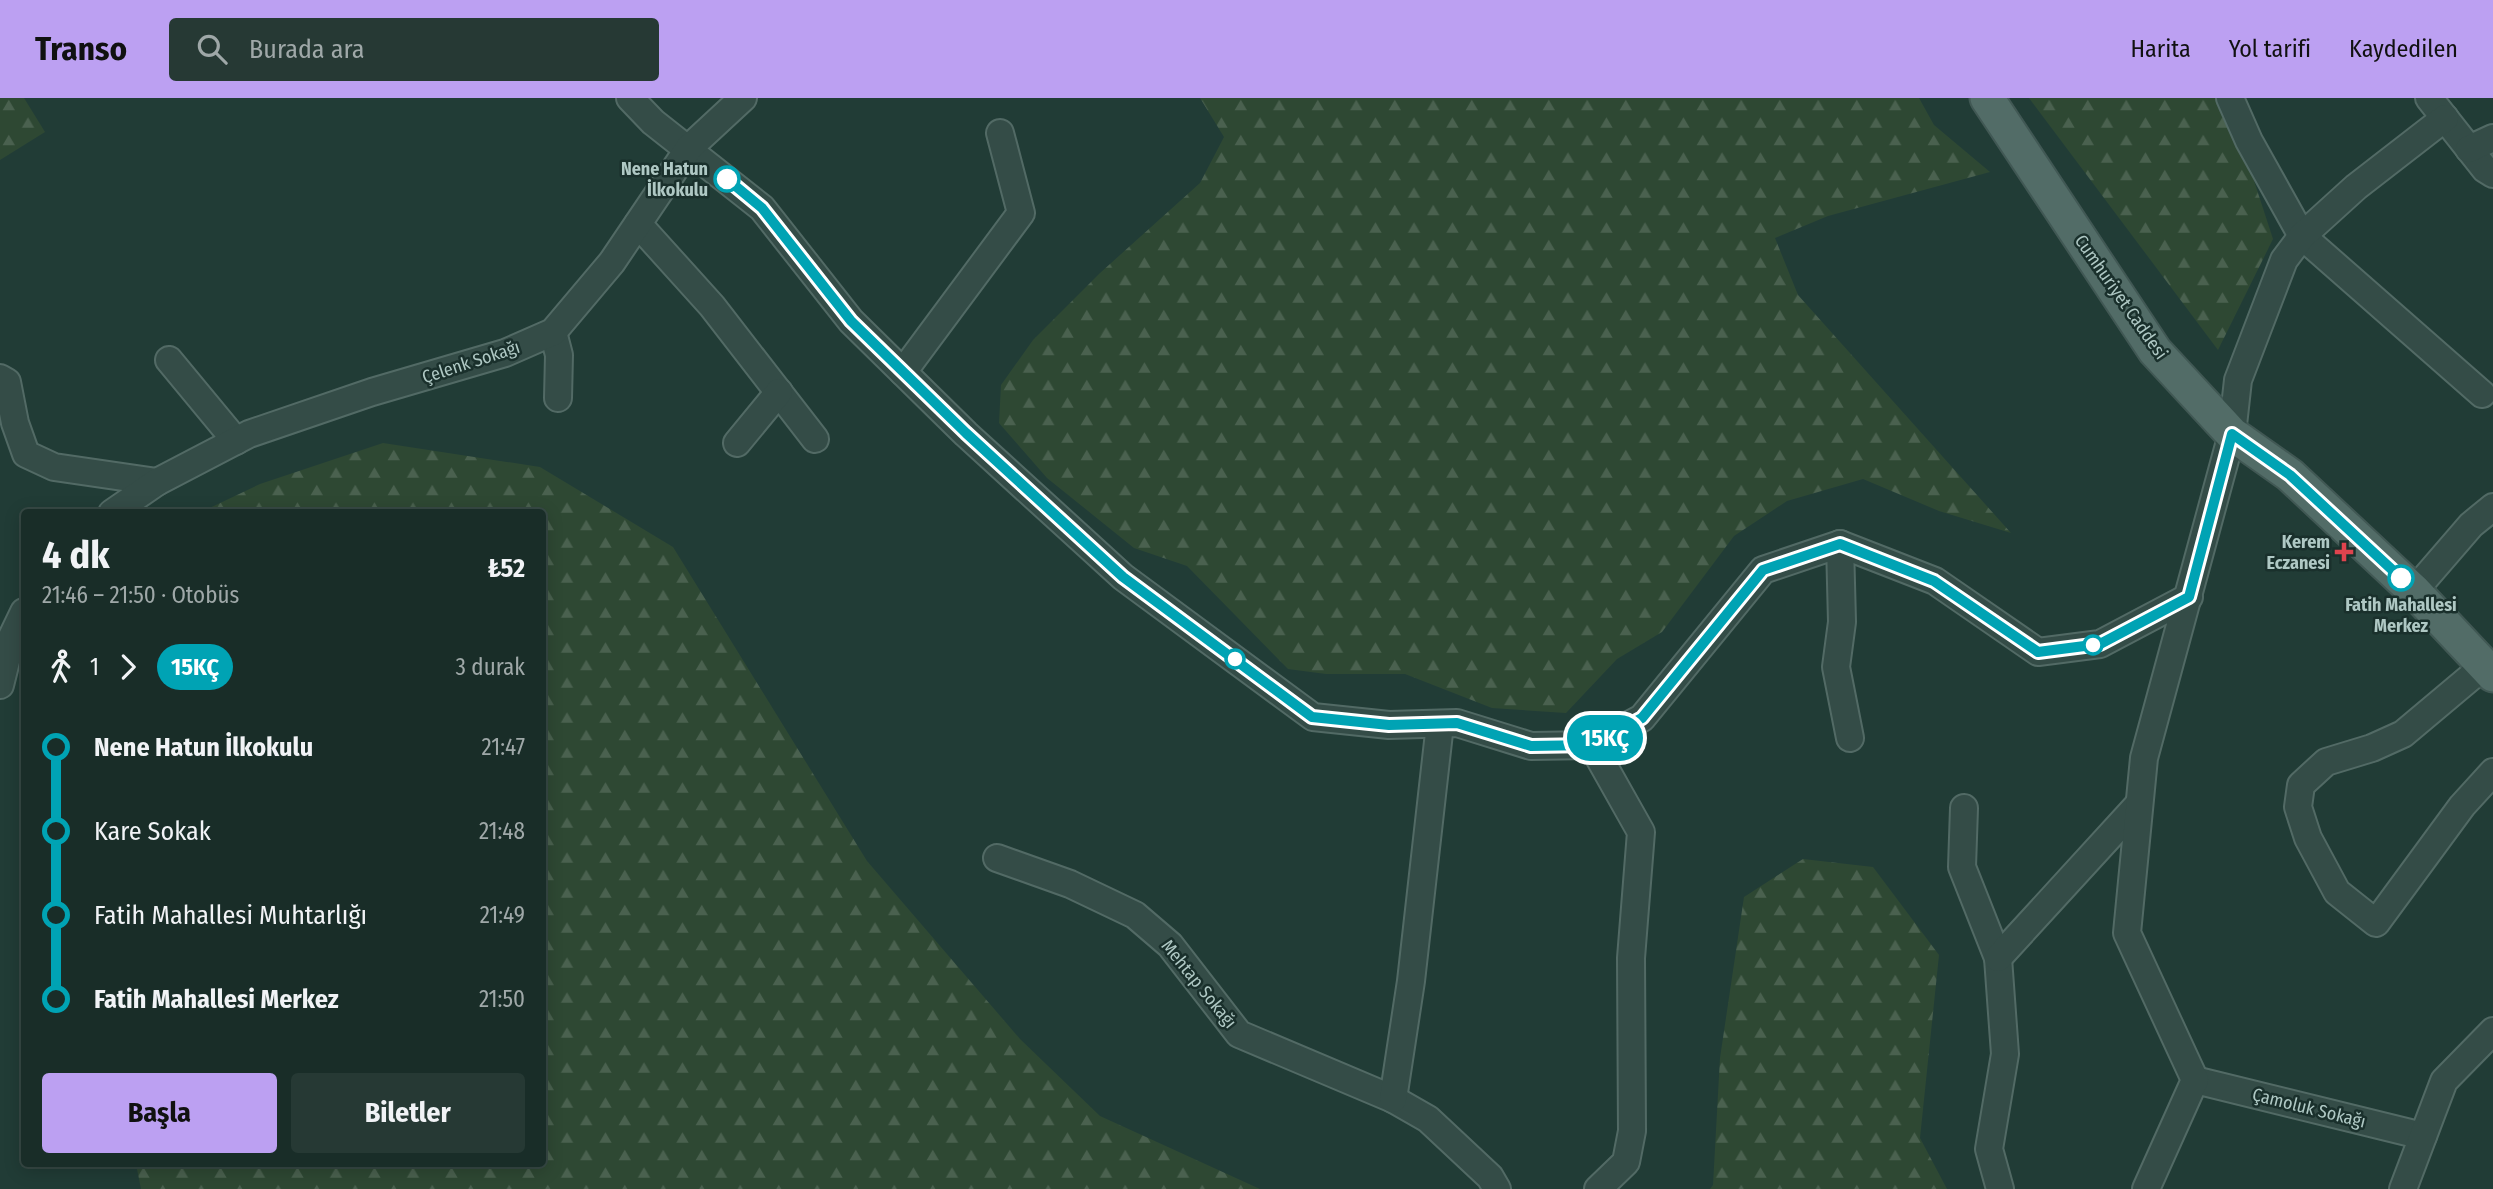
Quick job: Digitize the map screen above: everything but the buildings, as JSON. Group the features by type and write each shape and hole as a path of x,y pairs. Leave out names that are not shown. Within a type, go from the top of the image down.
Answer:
{"main road":[{"name":"Cumhuriyet Caddesi","path":"1987,98 2155,351 2232,434 2290,475 2414,591 2489,671"}],"street":[{"path":"630,98 653,122 762,208 851,321 1123,577 1312,717 1389,725 1457,723 1531,746 1592,745 1642,718 1763,570 1840,544 1934,581 2038,652 2100,644 2189,597"},
{"name":"Çelenk Sokağı","path":"118,509 157,482 236,441 372,392 505,353 553,332 612,262 689,148 743,98"},
{"path":"2231,98 2249,141 2302,236 2482,394"},
{"path":"2146,1189 2195,1080 2127,933 2144,758 2232,434 2238,380 2284,260 2302,236 2437,108 2469,149 2493,174"},
{"path":"903,372 1021,213 1000,133"},
{"path":"2469,149 2493,138"},
{"path":"638,224 712,306 815,439"},
{"path":"553,332 559,355 558,398"},
{"path":"169,360 236,441"},
{"path":"0,378 7,382 15,423 26,454 54,467 157,482"},
{"path":"737,443 779,392"},
{"path":"2414,591 2471,525 2493,507"},
{"path":"1840,544 1842,622 1836,667 1850,738"},
{"path":"0,685 12,637 21,618"},
{"path":"2489,671 2403,734 2372,748 2326,762 2301,785 2298,807 2308,838 2337,892 2376,923 2462,806 2493,772"},
{"path":"1393,1099 1411,981 1440,724"},
{"path":"1592,745 1641,832 1631,958 1632,1131 1626,1162 1598,1189"},
{"path":"1998,958 2139,804"},
{"path":"1964,808 1962,867 1998,958 2005,1054 1989,1149 2000,1189"},
{"name":"Mehtap Sokağı","path":"997,858 1070,884 1135,915 1170,944 1239,1034 1393,1099 1428,1119 1490,1177 1497,1189"},
{"path":"2403,1189 2444,1081 2493,1031"},
{"name":"Çamoluk Sokağı","path":"2195,1080 2423,1136"}],"green space":[{"path":"0,98 24,98 45,132 0,160"},
{"path":"1200,98 1919,98 1934,125 1990,172 1828,216 1775,238 1798,295 2011,533 1939,511 1863,479 1787,501 1734,536 1662,632 1617,659 1566,713 1492,708 1405,674 1326,674 1288,669 1187,566 1134,548 1047,478 999,423 1001,385 1033,340 1100,273 1200,183 1224,137"},
{"path":"2029,98 2227,98 2273,239 2218,350"},
{"path":"383,443 540,467 673,547 867,861 1020,1039 1100,1116 1260,1189 141,1189 137,1167 546,1167 546,509 207,509 260,484"},
{"path":"1803,859 1873,867 1939,955 1920,1138 1947,1189 1710,1189 1713,1185 1720,1058 1744,897"}],"bus line":[{"name":"15KÇ","path":"727,179 762,208 851,321 966,433 1123,577 1312,717 1389,725 1457,723 1531,746 1592,745 1642,718 1763,570 1840,544 1934,581 2038,652 2100,644 2189,597 2232,434 2290,475 2401,578"}],"place":[{"name":"Nene Hatun İlkokulu","path":"727,179"},
{"name":"Kerem Eczanesi","path":"2344,552"},
{"name":"Fatih Mahallesi Merkez","path":"2401,578"}]}
